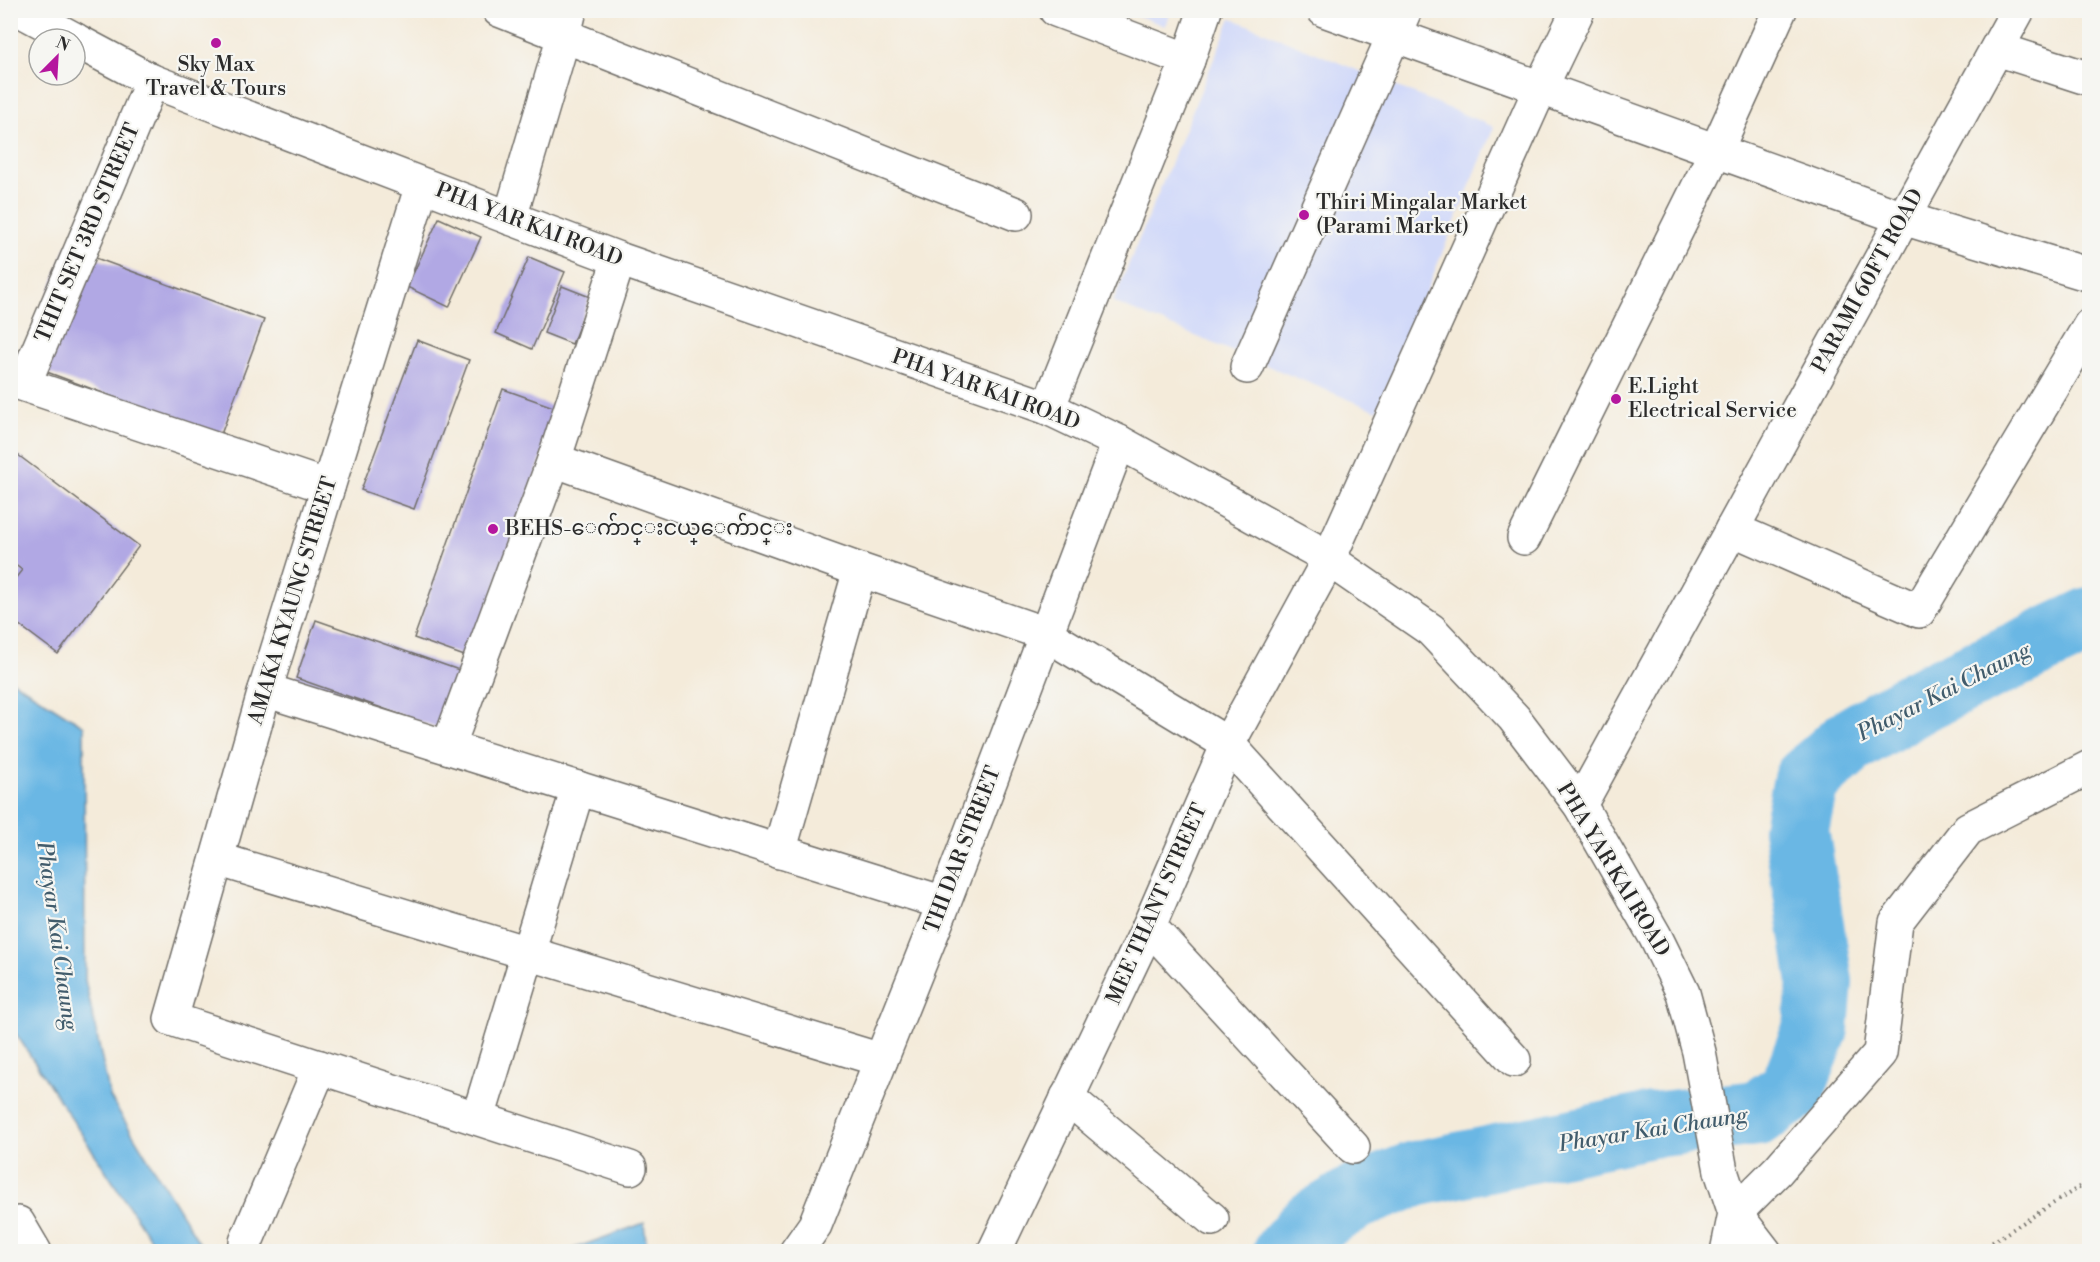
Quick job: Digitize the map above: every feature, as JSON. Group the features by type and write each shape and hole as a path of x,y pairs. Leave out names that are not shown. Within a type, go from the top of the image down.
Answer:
{"street":[{"name":"PHA YAR KAI ROAD","path":"20,10 52,27"},
{"path":"499,10 567,23 1016,214"},
{"path":"1056,10 1188,60"},
{"path":"1048,408 1188,60 1205,10"},
{"path":"1324,10 1400,23 1540,89 1903,218 2090,276"},
{"name":"MEE THANT STREET","path":"1001,1248 1067,1097 1149,926 1228,744 1328,561 1540,89 1578,10"},
{"path":"1524,538 1716,151 1780,10"},
{"name":"PARAMI 60FT ROAD","path":"1580,805 2018,10"},
{"path":"510,218 567,23"},
{"path":"1247,367 1400,23"},
{"name":"PHA YAR KAI ROAD","path":"87,46 152,81 422,185 619,259 1048,408 1119,442 1315,550 1431,630 1514,718 1580,805 1660,945 1683,993 1699,1052 1721,1171 1734,1213"},
{"path":"1997,48 2090,79"},
{"name":"THIT SET 3RD STREET","path":"17,382 152,81"},
{"name":"AMAKA KYAUNG STREET","path":"320,1067 171,1019 265,690 422,185"},
{"path":"448,747 554,460 619,259"},
{"path":"1732,529 1918,611 2090,325"},
{"path":"17,382 328,487"},
{"name":"THI DAR STREET","path":"796,1251 815,1225 944,903 1119,442"},
{"path":"554,460 860,570 1046,633 1228,744 1514,1060"},
{"path":"779,852 860,570"},
{"path":"265,690 944,903"},
{"path":"1727,1251 1734,1213 1778,1170 1880,1053 1896,922 1968,829 2090,767"},
{"path":"478,1118 578,788"},
{"path":"217,859 881,1060"},
{"path":"1149,926 1353,1147"},
{"path":"246,1242 320,1067 630,1168"},
{"path":"1067,1097 1212,1219"},
{"path":"1734,1213 1765,1251"},
{"path":"14,1225 35,1251"}],"path":[{"path":"1977,1251 2090,1180"}],"shaded area":[{"path":"1170,10 1165,26 1126,11"},
{"name":"Thiri Mingalar Market (Parami Market)","path":"1231,18 1494,127 1377,411 1113,302"}],"water":[{"path":"11,680 84,726 85,980 110,1097 200,1244 207,1251 158,1251 11,1026"},
{"path":"644,1223 647,1251 567,1251"}],"building":[{"path":"439,218 481,237 449,307 407,287"},
{"path":"66,247 264,320 220,437 23,363"},
{"path":"529,257 565,272 532,349 496,333"},
{"path":"562,286 590,297 572,344 544,333"},
{"path":"417,340 469,360 414,509 361,490"},
{"path":"503,389 559,409 470,658 414,638"},
{"path":"10,449 139,546 58,654 10,618 10,585 22,570 10,561"},
{"path":"316,620 459,670 439,728 296,678"}],"waterway":[{"name":"Phayar Kai Chaung","path":"1286,1252 1311,1224 1356,1197 1415,1174 1652,1125 1758,1113 1792,1090 1816,1028 1820,982 1796,829 1806,780 1850,741 1918,701 2090,620"}],"place":[{"name":"Sky Max Travel & Tours","path":"216,43"},
{"name":"Thiri Mingalar Market (Parami Market)","path":"1304,215"},
{"name":"E.Light Electrical Service","path":"1616,399"},
{"name":"BEHS-ေက်ာင္းငယ္ေက်ာင္း","path":"493,529"}]}
